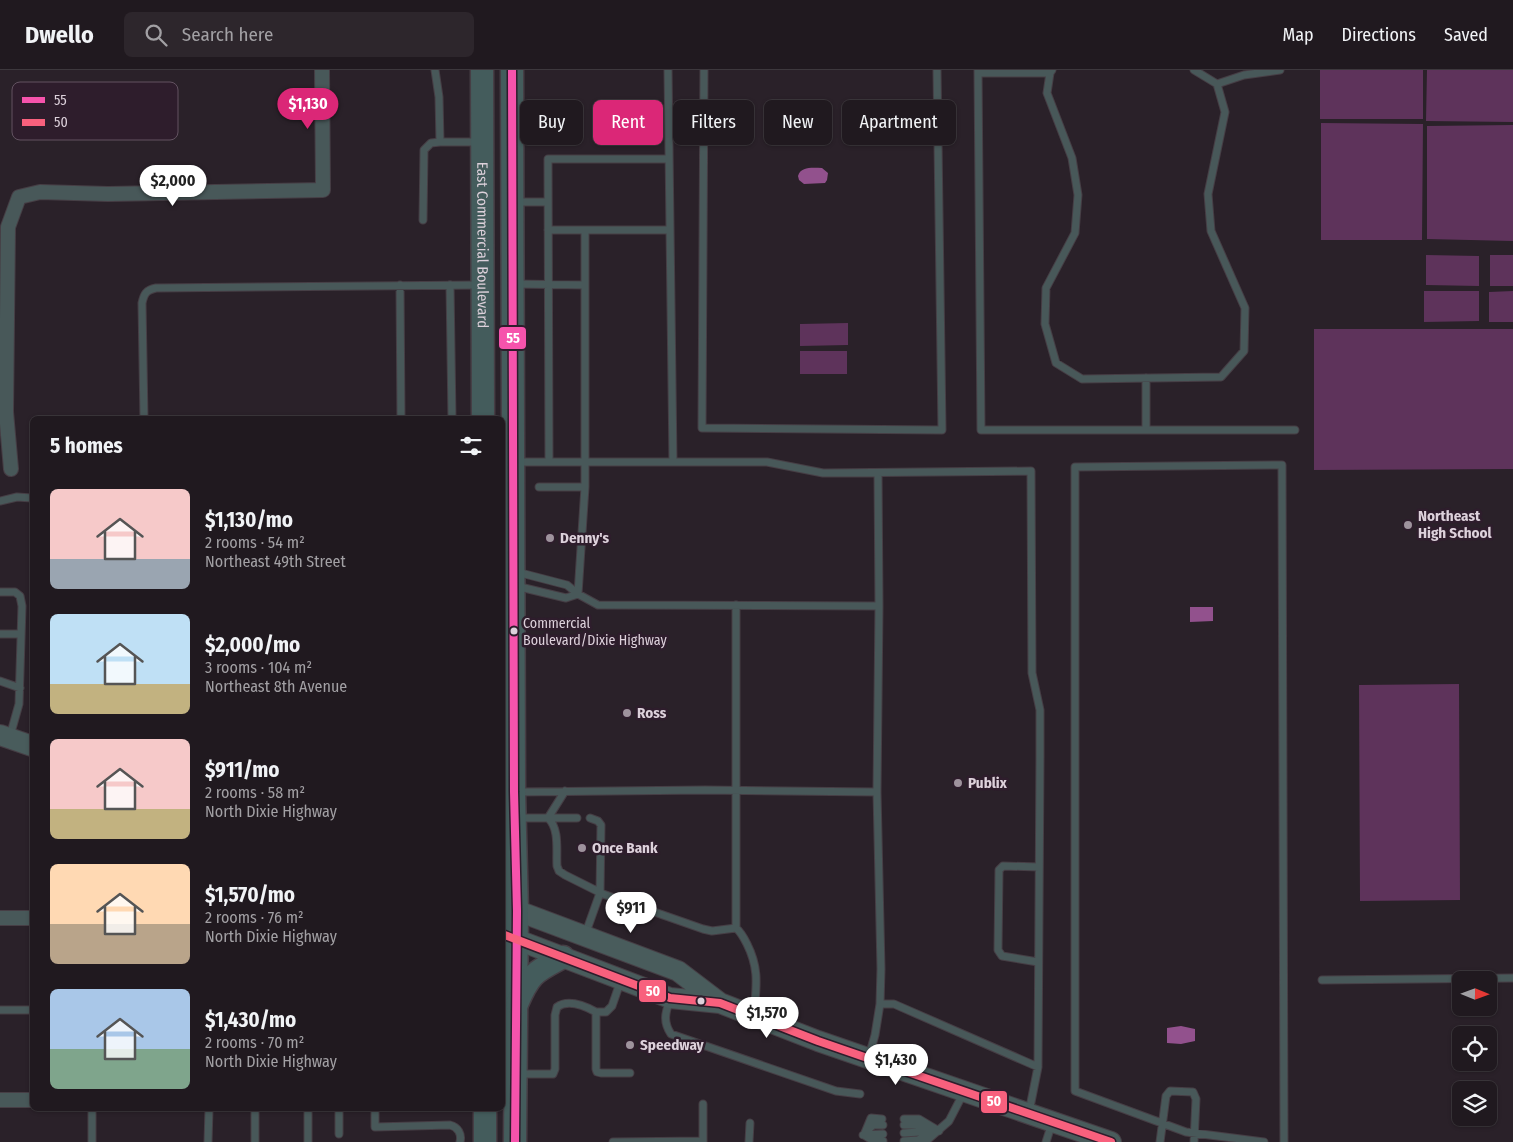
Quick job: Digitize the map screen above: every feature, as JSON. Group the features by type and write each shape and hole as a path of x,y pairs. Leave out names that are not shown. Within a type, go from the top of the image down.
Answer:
{"main road":[{"name":"East Commercial Boulevard","path":"482,70 483,416"},
{"name":"East Commercial Boulevard","path":"512,70 512,284 506,426 513,462 508,653 514,792 509,936 516,1007 514,1142"},
{"path":"482,132 490,139 492,149 494,258 500,271 512,284"},
{"path":"483,285 491,291 497,311 498,402 503,416"},
{"path":"5,737 30,745"},
{"path":"510,908 678,971 720,1003"},
{"path":"509,936 670,998 720,1003 868,1058 1111,1142"},
{"path":"516,1007 526,982 537,971 563,957"},
{"path":"485,1111 485,1142"}],"street":[{"path":"11,469 3,412 8,227 19,197 40,192 108,194 324,190 322,70"},
{"path":"0,918 30,918"},
{"path":"0,1100 30,1100"}],"lane":[{"path":"436,70 440,142"},
{"path":"668,70 673,462"},
{"path":"704,70 702,428 942,430 937,70"},
{"path":"1194,70 1217,84 1225,112 1208,194 1211,231 1245,308 1244,351 1222,377 1082,379 1056,363 1046,324 1046,288 1075,234 1078,195 1072,158 1047,93 1051,72 978,71 981,430 1295,430"},
{"path":"1217,84 1244,75 1280,70"},
{"path":"424,220 424,150 431,143 482,132"},
{"path":"549,462 548,159 669,159"},
{"path":"512,202 548,202"},
{"path":"548,230 670,230"},
{"path":"578,594 586,487 585,230"},
{"path":"512,284 585,285"},
{"path":"400,285 401,416"},
{"path":"450,285 452,416"},
{"path":"144,416 142,303 144,294 149,289 483,285"},
{"path":"1146,378 1146,430"},
{"path":"513,462 767,462 823,473 1031,471 1032,674 1040,710 1038,1067 1028,1114"},
{"path":"1264,1142 1186,1132 1075,1091 1075,467 1282,465 1284,1142"},
{"path":"868,1058 875,1035 880,1004 881,969 877,792 878,473"},
{"path":"539,487 586,487"},
{"path":"0,501 17,497 30,498"},
{"path":"510,576 567,585 578,594 598,605 879,606"},
{"path":"510,576 566,598 578,594"},
{"path":"0,592 15,592 20,596 22,606 18,712 5,737"},
{"path":"736,605 736,928"},
{"path":"0,634 21,634"},
{"path":"0,681 20,688"},
{"path":"514,792 735,790 877,792"},
{"path":"548,818 565,791"},
{"path":"514,818 578,818"},
{"path":"548,818 554,823 556,829 557,866 559,871 600,893 703,929 736,928 740,931 749,948 757,976 754,1016"},
{"path":"585,936 600,893 601,825 598,821 590,818"},
{"path":"1038,962 1002,956 998,950 1000,870 1004,866 1039,866"},
{"path":"1322,980 1513,978"},
{"path":"515,1074 553,1074 555,1069 555,1015 557,1007 560,1004 578,1004 596,1012 606,1012 612,1006 621,980"},
{"path":"670,998 665,1014 667,1028 672,1034 836,1091 860,1094"},
{"path":"880,1004 894,1004 1038,1067"},
{"path":"0,1010 30,1010"},
{"path":"596,1012 595,1055 597,1072 630,1073"},
{"path":"1160,1142 1166,1096 1170,1091 1193,1092 1196,1099 1196,1134 1194,1142"},
{"path":"925,1142 939,1131 953,1115 964,1092"},
{"path":"613,1142 703,1142 703,1104"},
{"path":"92,1111 92,1142"},
{"path":"208,1111 208,1142"},
{"path":"254,1142 255,1111"},
{"path":"308,1111 308,1142"},
{"path":"339,1111 339,1134"},
{"path":"375,1111 375,1127 450,1125 455,1126 459,1130 460,1142"},
{"path":"862,1135 871,1118 882,1122"},
{"path":"749,1142 750,1123"},
{"path":"1046,1142 1053,1123"},
{"path":"916,1125 939,1131 918,1140 904,1129 916,1125"},
{"path":"862,1135 883,1137"},
{"path":"862,1135 869,1142"}],"shaded area":[{"path":"1320,70 1423,70 1423,119 1320,119"},
{"path":"1427,70 1513,70 1513,122 1426,121"},
{"path":"1321,123 1423,124 1422,240 1321,240"},
{"path":"1513,125 1513,241 1427,239 1427,126"},
{"path":"822,168 828,173 825,183 804,184 799,180 798,176 805,169"},
{"path":"1426,255 1479,256 1479,286 1426,285"},
{"path":"1490,255 1513,255 1513,286 1490,286"},
{"path":"1424,291 1479,291 1479,321 1424,322"},
{"path":"1513,291 1513,322 1489,322 1489,292"},
{"path":"848,323 848,345 800,346 800,324"},
{"path":"1314,329 1513,329 1513,469 1314,470"},
{"path":"800,351 847,351 847,374 800,374"},
{"path":"1190,607 1213,607 1213,621 1190,622"},
{"path":"1459,684 1460,900 1360,901 1359,685"},
{"path":"1181,1026 1195,1029 1195,1041 1181,1044 1167,1043 1167,1028"}],"transit line":[{"name":"55","path":"512,70 514,792 517,911 515,1142"},
{"name":"50","path":"505,935 670,998 720,1003 818,1041 1111,1142"}],"place":[{"name":"Northeast High School","path":"1408,525"},
{"name":"Denny's","path":"550,538"},
{"name":"Commercial Boulevard/Dixie Highway","path":"514,631"},
{"name":"Ross","path":"627,713"},
{"name":"Publix","path":"958,783"},
{"name":"Once Bank","path":"582,848"},
{"name":"Speedway","path":"630,1045"}]}
